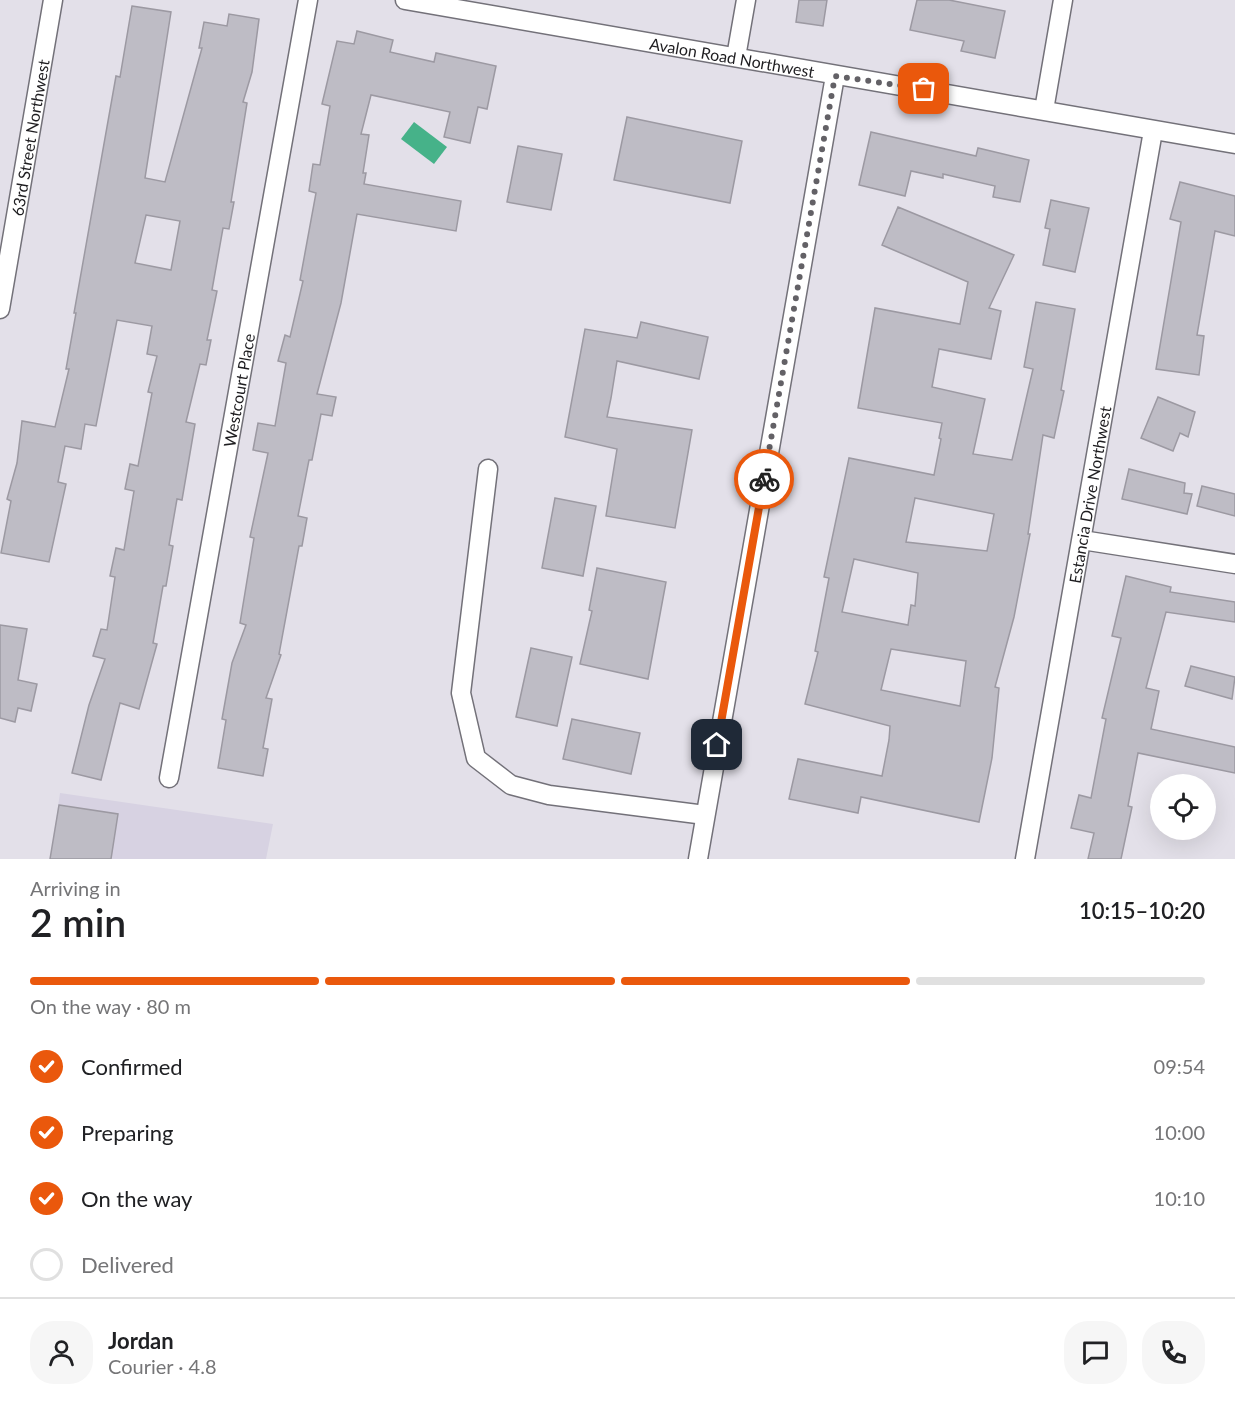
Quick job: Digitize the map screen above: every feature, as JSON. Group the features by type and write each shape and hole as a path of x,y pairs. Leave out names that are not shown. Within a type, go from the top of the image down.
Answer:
{"street":[{"name":"63rd Street Northwest","path":"0,309 53,0"},
{"name":"Westcourt Place","path":"169,778 308,0"},
{"name":"Avalon Road Northwest","path":"405,0 485,7 835,76 1235,144"},
{"path":"736,57 746,0"},
{"path":"1044,110 1063,0"},
{"path":"698,859 835,76"},
{"name":"Estancia Drive Northwest","path":"1025,859 1154,131"},
{"path":"488,469 461,693 477,758 511,785 549,795 705,815"},
{"path":"1082,540 1235,564"}],"shaded area":[{"path":"414,122 447,147 434,164 401,139"},
{"path":"60,793 273,824 266,859 50,859"}],"building":[{"path":"799,0 827,0 823,26 796,22"},
{"path":"917,0 949,0 1005,11 995,58 961,51 964,41 910,30"},
{"path":"132,6 171,12 145,178 165,182 202,48 199,48 204,22 227,26 229,14 259,19 252,72 243,102 247,103 231,202 234,202 229,229 223,228 212,290 217,291 207,340 211,340 206,365 200,364 186,422 195,424 182,500 177,499 169,545 173,546 153,643 157,644 139,709 120,703 101,780 72,773 89,705 105,659 93,656 101,629 107,630 115,577 110,576 116,548 124,550 134,491 125,489 130,464 138,466 152,393 148,392 157,356 147,354 152,326 117,320 96,426 85,424 81,449 65,446 58,482 66,484 49,562 1,553 11,501 7,499 17,463 22,421 55,427 69,369 66,369 76,313 74,313 116,76 120,77","holes":["146,215 180,221 171,270 135,263"]},
{"path":"357,31 393,40 390,52 434,62 436,53 496,66 487,109 478,107 470,143 444,137 450,112 371,95 361,134 369,135 363,173 366,173 364,184 461,201 456,231 357,214 341,303 317,394 336,397 332,416 321,414 312,460 309,460 298,516 307,518 302,546 299,546 279,654 281,655 266,698 272,699 263,748 268,749 263,776 218,768 226,720 222,719 232,663 246,625 240,623 254,538 250,537 268,453 253,450 258,423 275,426 286,363 278,361 285,335 290,337 303,281 300,280 316,193 309,191 313,164 320,165 330,106 322,104 337,41 354,44"},
{"path":"627,117 742,141 730,203 614,180"},
{"path":"871,132 976,156 978,148 1029,160 1020,202 993,197 995,186 943,174 943,178 911,171 905,196 859,185"},
{"path":"518,146 562,154 551,210 507,202"},
{"path":"1180,182 1235,196 1235,236 1215,231 1197,335 1204,336 1199,375 1156,369 1181,222 1170,219"},
{"path":"1051,200 1089,208 1075,272 1043,265 1050,229 1045,228"},
{"path":"898,207 1014,255 989,308 1001,311 991,359 939,349 932,387 985,399 973,454 1012,460 1033,369 1024,367 1036,302 1075,309 1061,390 1064,391 1054,438 1043,435 1028,534 1030,534 1014,617 995,687 999,688 992,758 979,822 861,797 858,813 789,799 798,759 882,776 890,726 805,704 818,652 815,651 829,578 824,577 849,458 934,475 941,439 939,438 942,423 858,408 875,308 960,324 968,282 882,245","holes":["915,498 994,514 987,551 906,542","854,559 918,573 915,606 911,605 908,625 842,612","891,649 966,661 960,706 881,690"]},
{"path":"641,322 708,337 699,379 617,361 607,417 692,430 675,528 606,516 617,449 565,437 585,329 637,338"},
{"path":"1158,397 1195,412 1188,437 1180,433 1173,451 1141,438"},
{"path":"1129,469 1185,483 1184,493 1192,494 1187,514 1122,499"},
{"path":"1202,486 1235,494 1235,516 1197,506"},
{"path":"555,498 596,506 583,576 542,568"},
{"path":"597,568 666,582 648,679 580,664 592,611 589,610"},
{"path":"1126,576 1171,587 1170,592 1235,602 1235,622 1166,612 1146,688 1159,691 1151,729 1235,747 1235,773 1138,753 1128,806 1132,807 1121,859 1088,859 1094,833 1071,828 1079,795 1091,798 1106,719 1102,718 1121,638 1112,636"},
{"path":"0,625 27,629 18,680 37,684 31,711 18,708 15,722 0,718"},
{"path":"531,648 572,657 557,726 516,717"},
{"path":"1191,666 1235,677 1232,699 1185,686"},
{"path":"572,719 640,733 631,774 563,759"},
{"path":"59,805 118,814 111,859 50,859"}],"way so far":[{"path":"764,479 835,76 924,89"}],"route":[{"path":"717,745 764,479"}]}
